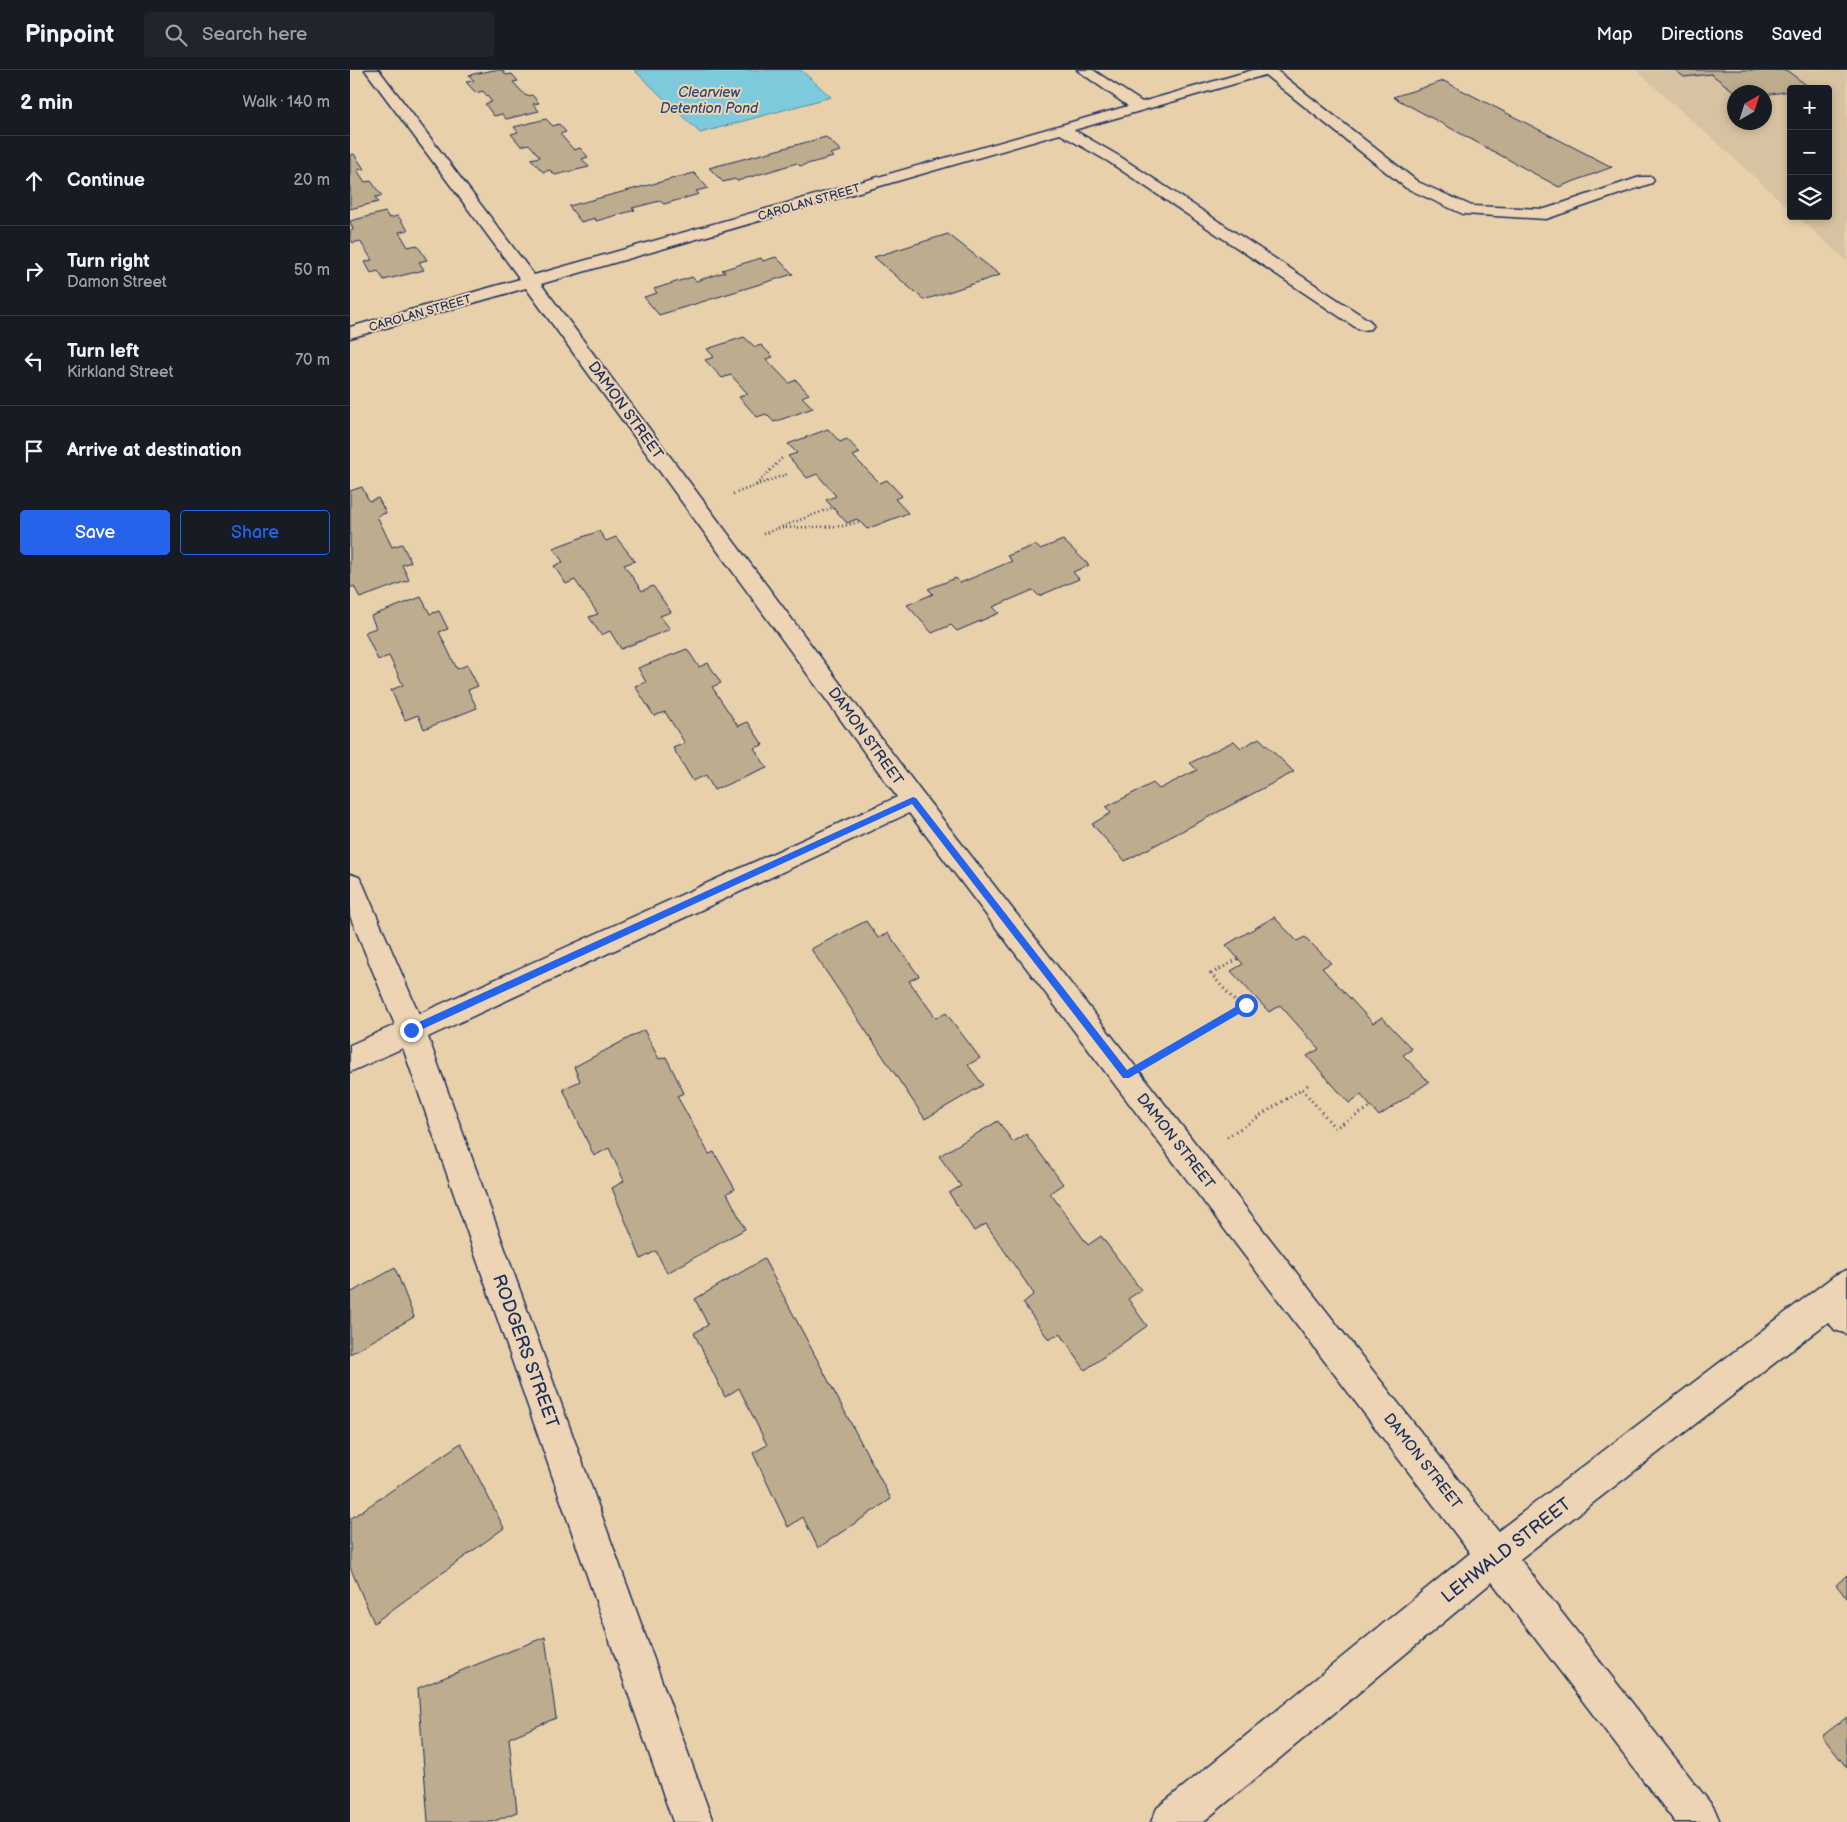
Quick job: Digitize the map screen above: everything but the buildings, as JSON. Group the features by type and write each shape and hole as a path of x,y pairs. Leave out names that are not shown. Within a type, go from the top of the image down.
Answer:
{"street":[{"name":"DAMON STREET","path":"363,70 530,281 913,800 1700,1822"},
{"path":"1084,70 1140,107"},
{"path":"1267,70 1412,185 1469,211 1546,214 1646,180"},
{"name":"CAROLAN STREET","path":"350,333 1267,70"},
{"path":"1061,129 1114,159 1364,325"},
{"path":"350,1059 913,800"},
{"name":"RODGERS STREET","path":"350,884 411,1030 693,1822"},
{"name":"LEHWALD STREET","path":"1174,1821 1496,1555 1841,1302"}],"path":[{"path":"756,485 783,456"},
{"path":"697,507 786,474"},
{"path":"727,547 834,507"},
{"path":"779,528 843,526 859,522"},
{"path":"1238,959 1211,974 1240,1008"},
{"path":"1126,1076 1246,1005"},
{"path":"1191,1160 1311,1084"},
{"path":"1302,1089 1335,1128 1371,1107"}],"shaded area":[{"path":"1636,70 1847,70 1847,261 1801,220 1832,220 1832,85 1787,85 1787,206"}],"water":[{"name":"Clearview Detention Pond","path":"634,70 801,70 831,97 700,133"}],"route":[{"path":"411,1030 913,800 1126,1076 1246,1005"}]}
